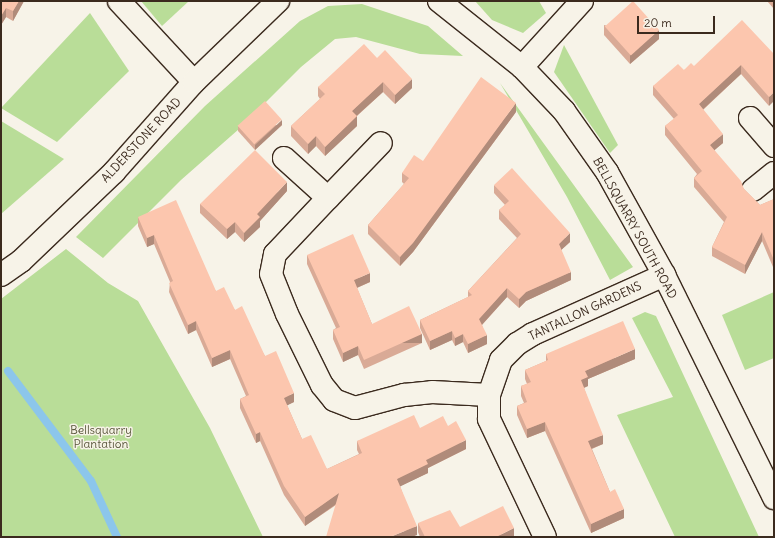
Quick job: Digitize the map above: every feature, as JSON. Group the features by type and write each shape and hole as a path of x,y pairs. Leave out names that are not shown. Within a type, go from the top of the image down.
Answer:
{"street":[{"path":"119,1 194,82"},
{"name":"ALDERSTONE ROAD","path":"1,275 21,261 114,172 194,82 278,1"},
{"name":"BELLSQUARRY SOUTH ROAD","path":"439,1 522,67 564,111 607,172 664,275 774,498"},
{"path":"522,67 582,1"},
{"path":"750,118 774,146"},
{"path":"381,143 275,254 271,274 290,322 322,385 334,400 355,408 404,395 432,392 489,395"},
{"path":"284,158 328,198"},
{"path":"753,190 774,173"},
{"name":"TANTALLON GARDENS","path":"545,537 489,419 489,395 501,360 517,344 533,334 664,275"}],"green space":[{"path":"141,1 189,1 162,26"},
{"path":"475,1 539,1 546,13 523,33 492,20"},
{"path":"362,4 428,26 463,56 420,54 356,37 335,39 301,67 239,129 181,180 103,258 76,237 205,106 300,21 328,6"},
{"path":"90,13 129,71 57,142 1,108"},
{"path":"564,45 618,145 610,153 554,72"},
{"path":"500,83 633,267 610,280 567,197"},
{"path":"1,121 64,159 1,214"},
{"name":"Bellsquarry Plantation","path":"66,249 108,283 138,301 210,428 263,537 1,537 1,299"},
{"path":"774,292 774,358 745,370 722,315"},
{"path":"645,312 656,316 759,537 675,537 617,415 673,397 632,318"}],"building":[{"path":"1,1 19,1 13,11 6,8 1,16"},
{"path":"633,1 659,30 631,55 605,26"},
{"path":"742,20 774,54 774,92 769,97 741,65 699,104 723,134 710,145 741,181 744,189 760,205 774,199 774,258 762,232 745,265 712,247 727,217 694,178 702,171 665,126 678,115 653,86 678,64 684,70 691,63 694,66"},
{"path":"364,44 377,58 385,50 412,79 395,95 383,82 352,111 357,116 325,147 316,136 308,144 291,126 325,94 318,87"},
{"path":"481,77 516,103 413,243 400,257 368,225 409,178 402,173 414,155 423,161"},
{"path":"265,101 282,120 254,144 238,126"},
{"path":"255,150 287,182 257,214 260,217 244,233 235,222 227,229 200,204"},
{"path":"512,168 570,233 559,244 571,272 526,292 519,299 507,288 479,319 487,335 468,344 463,334 455,338 452,331 430,341 420,320 472,295 468,291 521,234 499,210 509,201 494,185"},
{"path":"176,200 216,291 224,287 235,310 242,306 265,356 276,351 294,393 284,398 302,439 311,435 327,469 362,453 357,441 414,415 420,428 443,416 448,426 456,421 466,440 426,460 428,464 397,479 417,526 390,537 326,537 339,493 305,517 284,486 260,432 256,434 240,399 249,395 230,350 212,358 196,321 188,325 169,283 173,281 154,235 147,238 138,217"},
{"path":"353,234 370,273 354,280 372,324 409,306 422,334 364,360 358,346 343,353 333,330 340,327 307,255"},
{"path":"623,321 635,349 585,371 588,377 581,380 603,435 588,441 610,492 615,489 624,509 591,524 545,422 527,429 517,406 527,402 521,386 531,382 525,370 548,360 546,354"},
{"path":"503,506 514,528 496,537 425,537 418,523 450,510 460,527"}],"waterway":[{"path":"8,371 91,481 117,537"}]}
